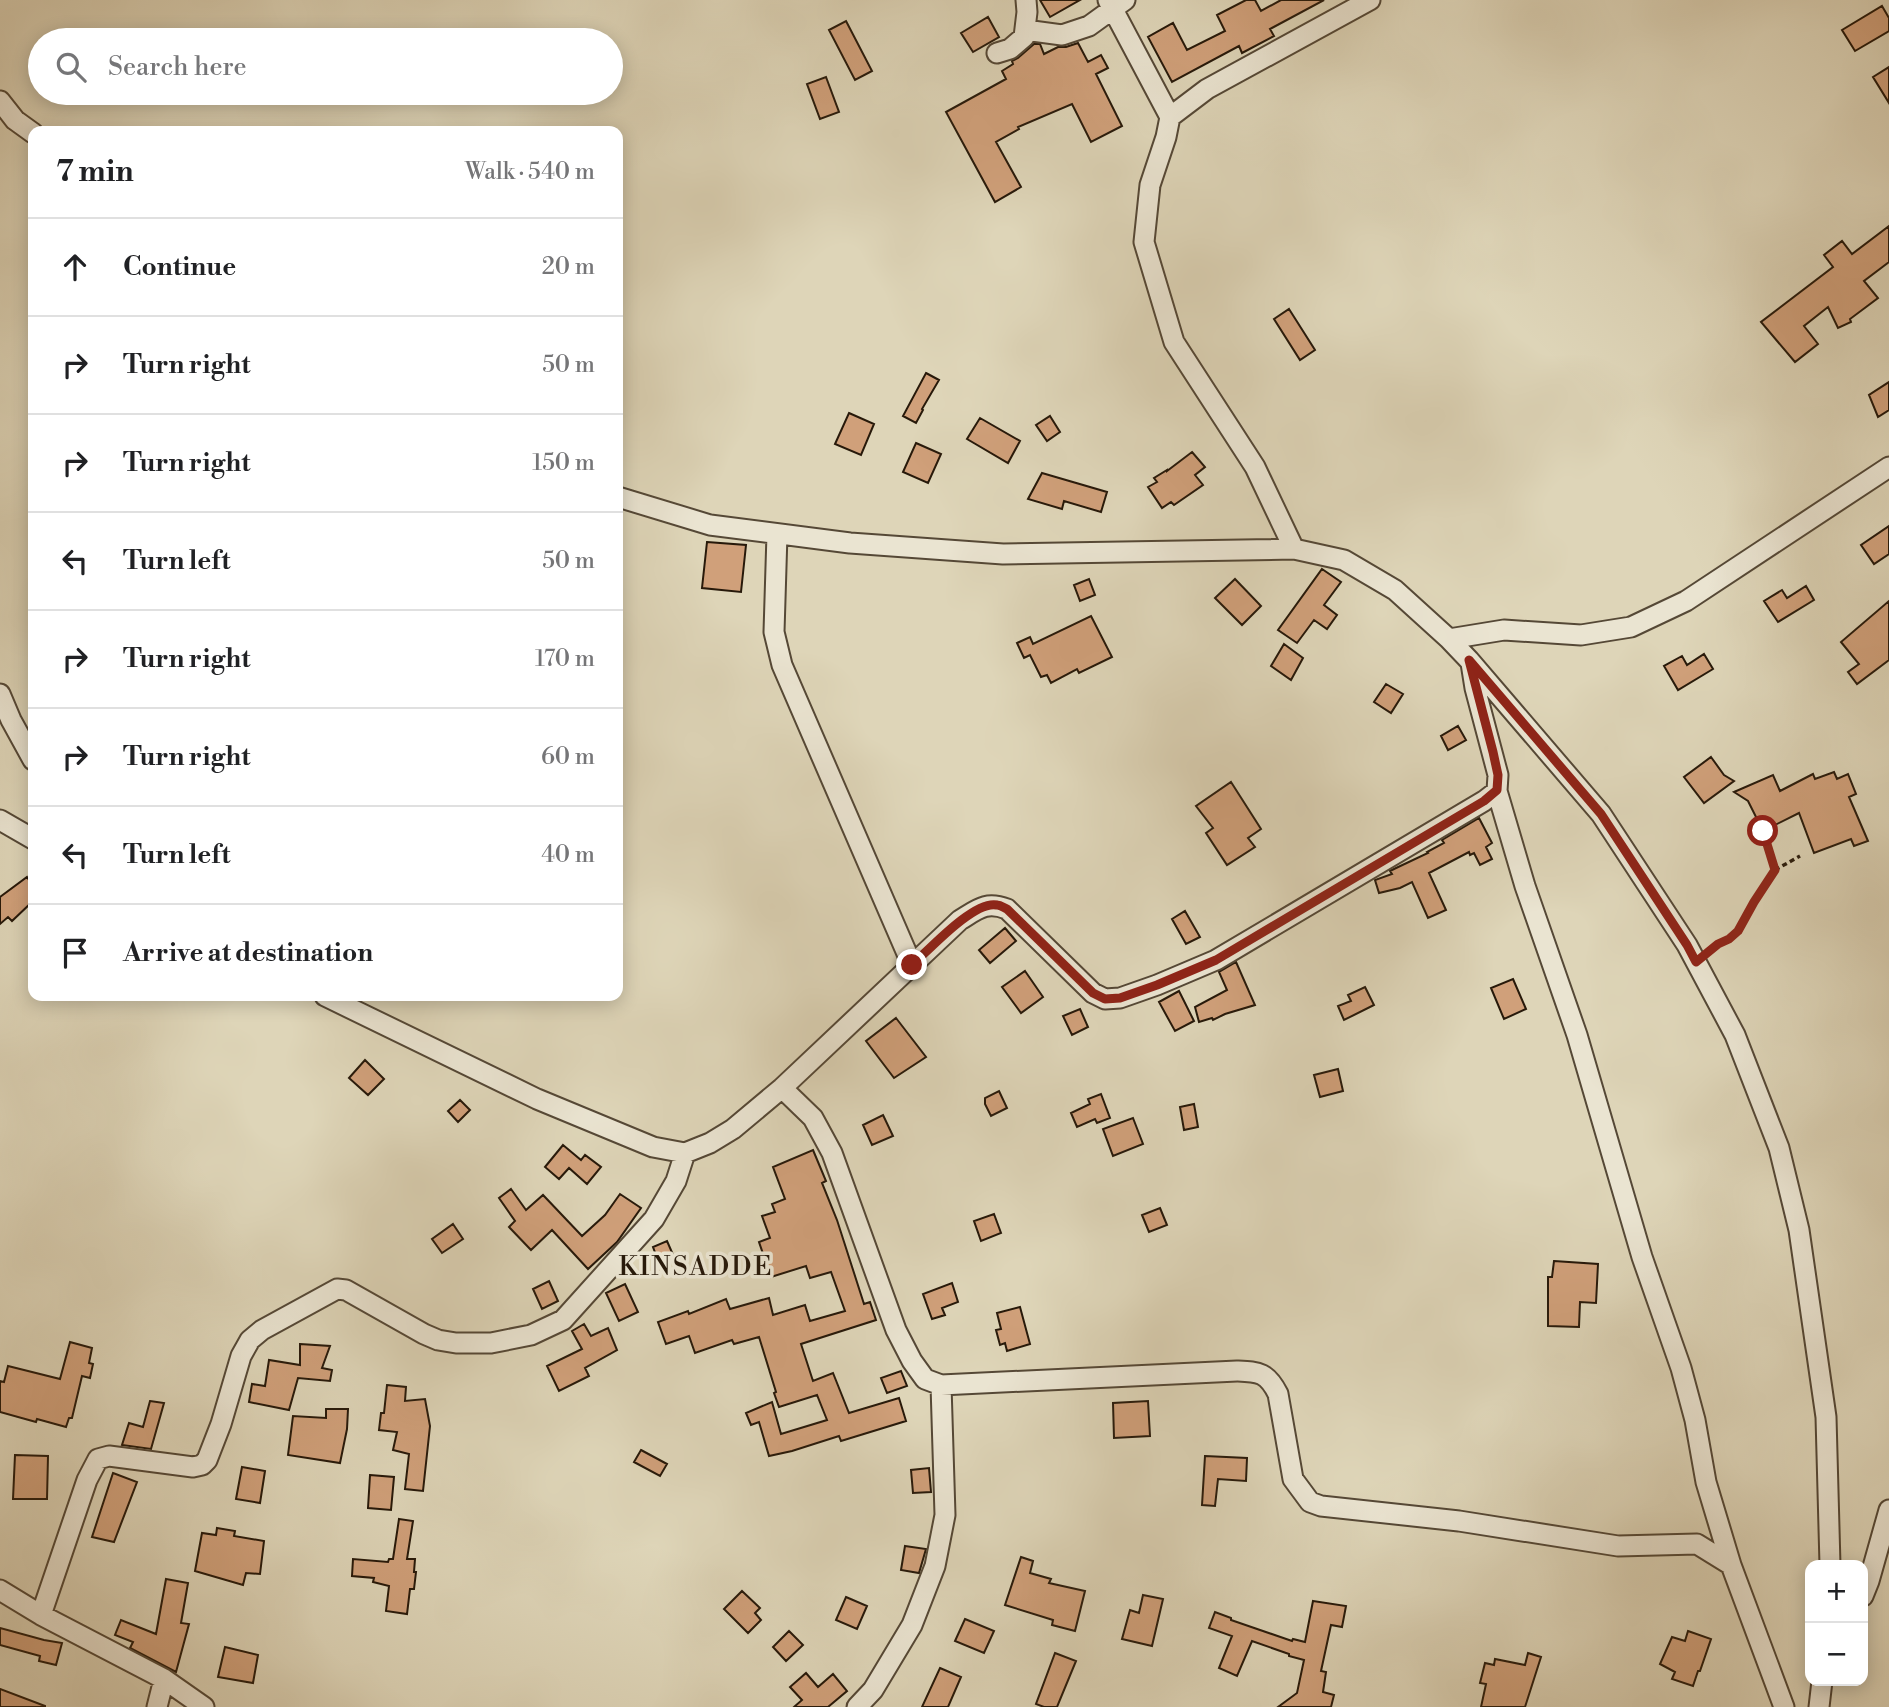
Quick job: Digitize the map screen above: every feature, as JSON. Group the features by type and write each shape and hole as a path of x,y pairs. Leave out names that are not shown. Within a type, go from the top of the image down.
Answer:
{"street":[{"path":"997,53 1010,49 1024,37 1026,0"},
{"path":"1170,117 1207,89 1370,0"},
{"path":"1025,30 1062,35 1089,26 1115,3 1170,117 1150,185 1144,242 1174,342 1255,467 1294,549"},
{"path":"0,101 15,120 28,129"},
{"path":"1449,639 1504,630 1581,635 1631,627 1686,601 1889,467"},
{"path":"623,499 710,526 850,543 1003,554 1294,549 1344,560 1395,590 1469,660 1601,814 1687,945 1735,1035 1779,1148 1799,1230 1826,1417 1830,1560"},
{"path":"777,534 774,632 782,665 912,965"},
{"path":"1469,660 1498,775 1497,790 1525,886 1577,1035 1642,1257 1681,1368 1695,1420 1706,1482 1731,1565 1784,1707"},
{"path":"0,694 28,751"},
{"path":"335,1001 537,1099 653,1147 685,1153 710,1143 733,1129 782,1088 960,920 979,909 995,904 1007,909 1093,993 1105,999 1120,998 1216,960 1484,801 1497,790"},
{"path":"0,820 28,836"},
{"path":"782,1088 813,1118 832,1153 896,1330 925,1379 942,1385 1259,1372 1272,1382 1278,1394 1293,1479 1310,1502 1321,1506 1458,1521 1618,1546 1697,1544 1731,1565"},
{"path":"41,1615 87,1480 98,1459 109,1456 193,1467 202,1465 208,1460 221,1424 241,1356 250,1340 262,1330 337,1289 346,1290 438,1340 491,1343 531,1335 563,1320 654,1219 676,1181 685,1153"},
{"path":"858,1707 873,1690 912,1625 935,1566 945,1515 942,1385"},
{"path":"1868,1584 1889,1510"},
{"path":"0,1590 41,1615 164,1679 204,1707"},
{"path":"157,1707 164,1679"},
{"path":"1819,1707 1821,1686"}],"path":[{"path":"1763,831 1775,870"},
{"path":"1696,962 1738,931 1775,870 1800,856"}],"building":[{"path":"1040,0 1080,0 1050,17"},
{"path":"1246,0 1255,0 1261,11 1281,0 1324,0 1270,29 1274,36 1242,53 1239,46 1172,82 1148,37 1173,23 1187,50 1225,31 1217,15"},
{"path":"1882,6 1889,18 1889,31 1855,51 1842,30"},
{"path":"988,17 999,37 973,52 961,33"},
{"path":"846,21 872,71 855,80 829,30"},
{"path":"1078,43 1088,62 1101,55 1108,68 1096,74 1122,126 1091,142 1072,104 1018,127 1019,129 996,142 1021,187 995,202 946,112 1006,79 1002,71 1034,44 1040,44 1044,54 1058,47"},
{"path":"1889,67 1889,103 1873,77"},
{"path":"826,77 839,112 820,119 807,84"},
{"path":"1889,226 1889,262 1864,281 1878,298 1850,319 1851,322 1838,328 1828,307 1804,326 1818,344 1795,362 1761,322 1833,267 1824,255 1842,241 1852,254"},
{"path":"1289,309 1315,350 1300,360 1274,319"},
{"path":"926,373 939,380 916,423 903,416"},
{"path":"1889,382 1889,410 1878,417 1869,395"},
{"path":"849,413 874,424 861,455 835,444"},
{"path":"1050,416 1060,432 1047,441 1036,425"},
{"path":"980,418 1020,441 1008,463 967,439"},
{"path":"916,443 941,454 928,483 903,472"},
{"path":"1192,452 1205,467 1195,475 1203,485 1174,505 1171,502 1162,508 1148,487 1157,482 1154,478"},
{"path":"1042,473 1107,492 1101,512 1064,501 1062,509 1028,499"},
{"path":"1889,526 1889,554 1874,564 1861,545"},
{"path":"707,542 746,545 741,592 702,588"},
{"path":"1322,569 1341,582 1324,605 1337,615 1327,629 1314,620 1297,643 1278,630"},
{"path":"1089,579 1095,595 1080,601 1074,585"},
{"path":"1235,579 1261,606 1242,625 1215,598"},
{"path":"1806,586 1814,600 1778,622 1764,601 1782,590 1787,598"},
{"path":"1889,601 1889,660 1857,684 1848,672 1859,664 1841,642"},
{"path":"1091,616 1112,657 1079,673 1077,669 1051,683 1047,675 1041,677 1030,655 1024,658 1017,643 1030,637 1033,644"},
{"path":"1284,644 1303,658 1291,680 1271,666"},
{"path":"1704,654 1713,669 1678,690 1664,666 1682,656 1687,665"},
{"path":"1386,684 1403,694 1391,713 1374,702"},
{"path":"1458,726 1466,740 1448,750 1441,736"},
{"path":"1711,757 1724,775 1734,781 1704,803 1684,777"},
{"path":"1834,772 1837,779 1848,774 1856,794 1849,797 1868,841 1854,846 1851,839 1814,853 1799,813 1763,831 1748,801 1734,792 1773,775 1780,791 1813,774 1815,779"},
{"path":"1231,782 1261,829 1248,838 1255,847 1227,865 1206,833 1213,828 1196,806"},
{"path":"1479,818 1492,843 1486,847 1492,859 1480,865 1474,853 1470,855 1469,852 1429,873 1446,910 1428,918 1412,882 1379,893 1375,880 1392,874 1390,871 1428,853 1444,843 1442,840"},
{"path":"27,877 28,906 12,921 8,917 0,924 0,897"},
{"path":"1185,911 1200,937 1186,944 1172,919"},
{"path":"1005,928 1016,941 990,963 979,950"},
{"path":"1236,962 1255,1005 1213,1020 1212,1018 1199,1022 1195,1007 1227,990 1219,972"},
{"path":"1025,971 1043,997 1021,1013 1002,987"},
{"path":"1513,979 1526,1009 1504,1019 1491,988"},
{"path":"1365,987 1374,1005 1344,1020 1338,1006 1351,1001 1348,995"},
{"path":"1179,991 1194,1021 1175,1031 1159,1002"},
{"path":"1080,1009 1088,1027 1072,1035 1063,1016"},
{"path":"896,1018 926,1057 894,1078 866,1041"},
{"path":"365,1060 384,1079 368,1095 349,1078"},
{"path":"1338,1069 1343,1091 1320,1097 1314,1075"},
{"path":"999,1091 1007,1108 991,1116 985,1098"},
{"path":"1101,1094 1110,1118 1097,1123 1095,1119 1077,1127 1071,1113 1090,1104 1088,1099"},
{"path":"460,1100 470,1110 458,1122 448,1111"},
{"path":"1194,1104 1198,1127 1184,1130 1180,1107"},
{"path":"883,1115 893,1136 872,1145 863,1125"},
{"path":"1133,1118 1143,1144 1113,1156 1103,1129"},
{"path":"563,1145 581,1160 585,1155 601,1167 587,1184 569,1168 559,1179 545,1167"},
{"path":"813,1150 826,1181 822,1183 864,1304 870,1302 876,1320 801,1344 813,1381 833,1373 849,1413 899,1398 906,1421 841,1441 839,1436 769,1456 759,1422 751,1425 746,1413 772,1402 781,1434 827,1420 817,1395 779,1407 759,1337 734,1344 732,1340 695,1353 689,1336 666,1344 658,1322 688,1311 689,1314 726,1299 730,1309 769,1298 773,1315 805,1305 810,1321 845,1311 831,1272 810,1278 806,1266 771,1277 759,1242 770,1238 762,1216 775,1212 772,1204 785,1199 773,1167"},
{"path":"511,1189 526,1210 543,1195 582,1236 605,1215 620,1194 641,1208 617,1242 588,1269 552,1230 531,1250 509,1227 515,1221 499,1198"},
{"path":"1160,1208 1167,1225 1149,1232 1142,1215"},
{"path":"994,1214 1001,1233 981,1241 974,1221"},
{"path":"453,1224 463,1239 442,1253 432,1239"},
{"path":"667,1241 674,1257 659,1263 653,1247"},
{"path":"1554,1261 1598,1264 1596,1303 1580,1302 1579,1327 1548,1326 1548,1277 1552,1277"},
{"path":"549,1281 558,1301 542,1309 533,1289"},
{"path":"952,1283 958,1302 942,1308 945,1315 932,1319 923,1294"},
{"path":"625,1284 638,1312 619,1321 606,1293"},
{"path":"1020,1307 1030,1344 1007,1351 1005,1343 1000,1345 996,1330 1001,1329 997,1313"},
{"path":"584,1324 591,1336 608,1328 617,1350 585,1368 589,1376 559,1391 547,1366 582,1349 572,1331"},
{"path":"70,1342 92,1348 89,1363 93,1364 90,1378 82,1376 72,1418 69,1418 66,1427 0,1412 0,1381 4,1382 8,1366 60,1379"},
{"path":"300,1344 330,1346 322,1368 332,1370 330,1381 298,1378 289,1410 249,1402 252,1384 265,1386 269,1360 300,1365"},
{"path":"901,1371 907,1386 887,1393 881,1378"},
{"path":"387,1385 406,1387 405,1401 425,1399 430,1426 423,1491 405,1489 409,1454 393,1450 397,1432 379,1430"},
{"path":"150,1401 164,1403 151,1449 122,1445 129,1423 143,1427"},
{"path":"1148,1401 1150,1436 1114,1438 1113,1403"},
{"path":"326,1409 348,1409 340,1463 288,1455 293,1416 326,1418"},
{"path":"641,1450 667,1464 660,1476 634,1462"},
{"path":"15,1455 48,1456 47,1499 13,1499"},
{"path":"1205,1456 1247,1458 1246,1481 1218,1479 1215,1506 1202,1505"},
{"path":"242,1467 265,1471 260,1503 236,1499"},
{"path":"929,1468 931,1492 913,1493 911,1470"},
{"path":"113,1473 137,1482 114,1542 92,1537"},
{"path":"370,1475 394,1477 391,1510 368,1508"},
{"path":"399,1519 413,1521 407,1559 415,1559 416,1572 414,1589 410,1589 407,1614 386,1611 389,1586 373,1582 374,1578 352,1576 353,1559 388,1562 393,1559"},
{"path":"217,1528 235,1531 234,1536 264,1541 260,1574 246,1573 243,1585 195,1571 202,1533 216,1535"},
{"path":"905,1546 926,1549 919,1573 901,1570"},
{"path":"1021,1557 1033,1561 1030,1573 1051,1579 1049,1583 1085,1591 1075,1631 1052,1625 1053,1620 1005,1605"},
{"path":"166,1579 188,1583 181,1623 189,1624 176,1672 130,1648 133,1642 115,1635 121,1620 156,1634"},
{"path":"742,1591 760,1608 755,1613 761,1620 748,1633 724,1609"},
{"path":"1143,1595 1163,1599 1152,1646 1122,1639 1130,1610 1139,1613"},
{"path":"846,1597 867,1606 857,1629 836,1620"},
{"path":"1313,1601 1346,1606 1342,1627 1331,1625 1321,1671 1326,1672 1323,1692 1334,1695 1331,1707 1278,1707 1297,1693 1304,1660 1252,1641 1237,1676 1219,1668 1232,1636 1209,1628 1215,1612 1292,1641 1305,1642"},
{"path":"965,1619 994,1631 984,1653 955,1641"},
{"path":"0,1628 62,1643 56,1665 39,1661 40,1656 0,1645"},
{"path":"789,1631 803,1645 786,1661 773,1647"},
{"path":"1688,1631 1711,1639 1693,1686 1672,1679 1675,1672 1660,1664 1672,1637 1685,1641"},
{"path":"225,1647 258,1655 253,1683 218,1677"},
{"path":"1055,1653 1076,1661 1057,1707 1044,1707 1036,1704"},
{"path":"1528,1653 1541,1657 1525,1707 1481,1707 1486,1684 1480,1683 1485,1663 1494,1665 1495,1659 1525,1665"},
{"path":"940,1668 961,1677 948,1707 922,1707"},
{"path":"806,1673 818,1687 833,1674 847,1691 828,1707 794,1707 802,1700 790,1687"},
{"path":"0,1689 45,1706 45,1707 0,1707"}],"district":[{"name":"KINSADDE","path":"696,1267"}],"route":[{"path":"912,965 960,920 979,909 995,904 1007,909 1093,993 1105,999 1120,998 1157,985 1216,960 1484,801 1497,790 1498,775 1469,660 1601,814 1696,962 1738,931 1775,870 1763,831"}]}
